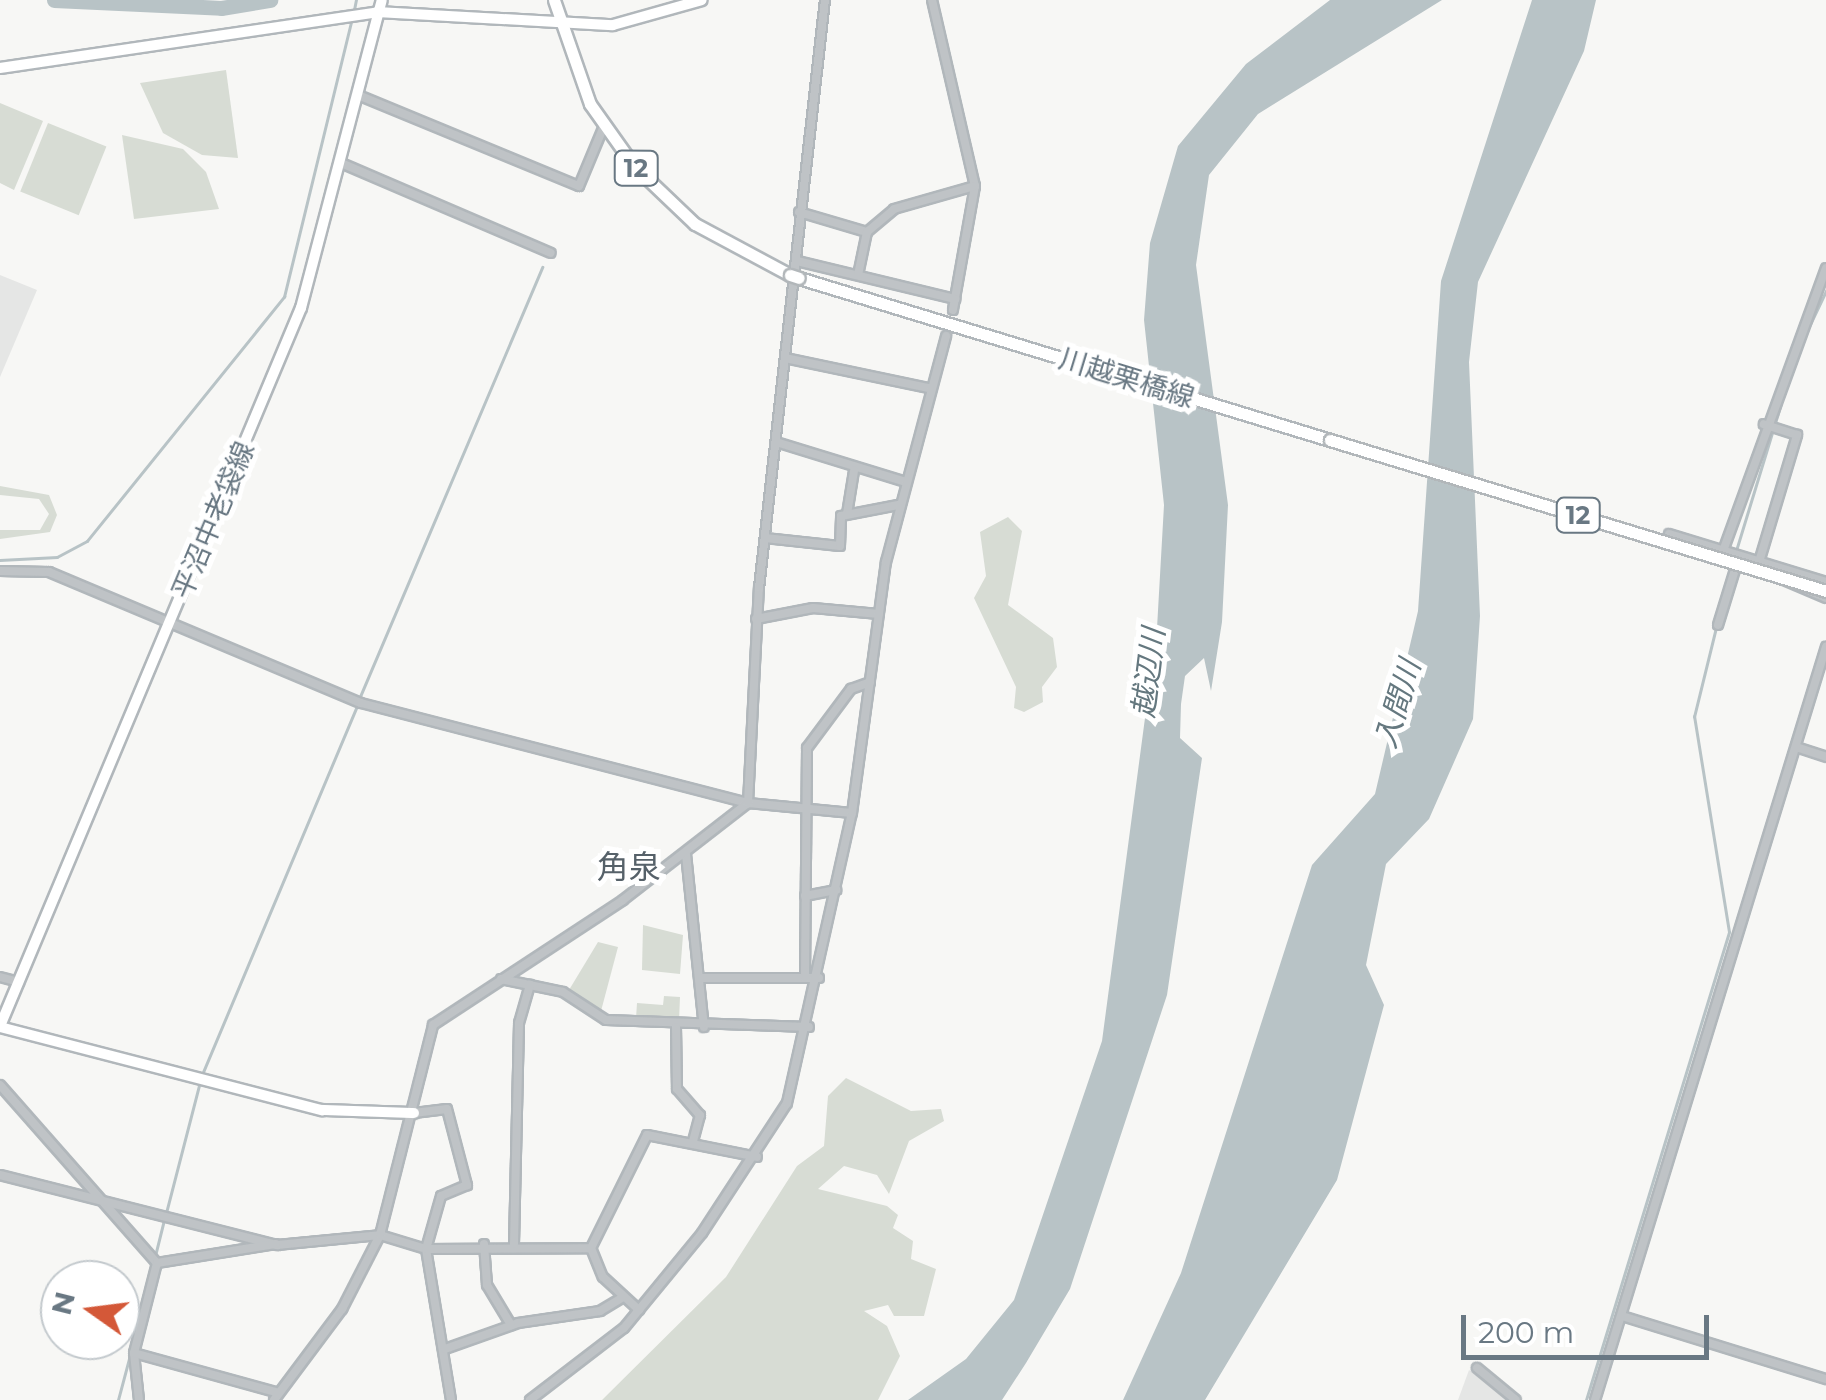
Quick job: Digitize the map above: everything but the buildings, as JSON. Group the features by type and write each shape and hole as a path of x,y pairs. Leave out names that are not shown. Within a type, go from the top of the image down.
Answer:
{"main road":[{"name":"川越栗橋線","path":"554,0 559,24 604,126 673,207 795,276 1826,594"}],"street":[{"name":"平沼中老袋線","path":"0,1026 301,308 382,0"},
{"path":"140,1356 276,1396 342,1308 380,1235 414,1113 428,1032 686,854 748,802 756,619 797,260 799,212 826,0"},
{"path":"932,0 974,186 953,310"},
{"path":"0,68 378,12 559,24 630,24 695,1"},
{"path":"358,95 578,186 604,126"},
{"path":"341,163 551,253"},
{"path":"858,275 867,232 894,209 974,186"},
{"path":"799,212 867,232"},
{"path":"797,260 955,299"},
{"path":"1723,551 1764,424 1826,268"},
{"path":"530,1400 639,1310 757,1157 787,1103 809,1027 852,813 879,614 903,481 946,336"},
{"path":"785,358 929,388"},
{"path":"1759,562 1797,436 1764,424"},
{"path":"776,442 854,471 903,481"},
{"path":"765,538 840,546 854,471"},
{"path":"847,514 898,506"},
{"path":"1669,534 1826,582"},
{"path":"1718,625 1740,556"},
{"path":"1778,567 1792,587 1826,594"},
{"path":"0,571 48,572 361,704 748,802 852,813"},
{"path":"756,619 813,608 879,614"},
{"path":"1595,1400 1826,647"},
{"path":"805,978 801,807 808,743 851,689 870,682"},
{"path":"1796,747 1826,757"},
{"path":"686,854 702,978 704,1027"},
{"path":"805,896 836,890"},
{"path":"0,976 19,982"},
{"path":"702,978 819,978"},
{"path":"501,979 563,992 606,1020 676,1027 809,1027"},
{"path":"514,1244 519,1023 530,985"},
{"path":"0,1026 322,1110 414,1113 447,1109 467,1185 441,1196 426,1249 445,1348 450,1400"},
{"path":"676,1027 677,1090 700,1115 693,1142"},
{"path":"0,1085 156,1262"},
{"path":"591,1248 646,1134 757,1157"},
{"path":"0,1175 275,1244"},
{"path":"156,1262 275,1244 380,1235 426,1249 484,1244 591,1248"},
{"path":"484,1244 488,1285 512,1325"},
{"path":"591,1248 622,1298 639,1310"},
{"path":"140,1329 156,1262"},
{"path":"445,1348 512,1325 600,1312 622,1298"},
{"path":"1622,1316 1826,1379"},
{"path":"135,1360 139,1400"},
{"path":"1477,1368 1516,1400"}],"shaded area":[{"path":"226,70 238,158 202,155 163,133 140,83"},
{"path":"0,103 43,121 14,190 0,183"},
{"path":"48,123 106,147 79,215 20,192"},
{"path":"122,135 183,149 206,172 219,209 134,219"},
{"path":"0,275 37,290 0,377"},
{"path":"0,486 49,495 57,515 50,532 0,539 0,530 40,530 49,514 39,499 0,495"},
{"path":"1008,517 1022,531 1008,605 1053,638 1057,667 1042,687 1043,702 1024,712 1014,708 1016,687 974,598 986,576 980,532"},
{"path":"643,925 683,935 680,974 642,970"},
{"path":"598,942 618,947 601,1011 569,990"},
{"path":"664,996 680,997 679,1021 636,1018 637,1003 663,1005"},
{"path":"846,1078 911,1111 941,1109 944,1121 909,1141 889,1194 877,1175 844,1166 818,1189 887,1206 898,1215 893,1228 913,1241 911,1259 936,1269 924,1316 894,1316 888,1305 864,1311 887,1326 900,1356 878,1400 602,1400 726,1277 797,1166 824,1146 828,1096"},
{"path":"1469,1370 1507,1400 1458,1400"}],"water":[{"path":"1330,0 1442,0 1258,114 1209,175 1196,265 1228,505 1222,622 1211,691 1204,658 1185,676 1181,704 1180,738 1202,758 1167,995 1070,1289 1026,1363 1002,1400 908,1400 966,1359 1014,1300 1102,1041 1157,628 1164,505 1144,320 1150,243 1178,146 1246,64"},
{"name":"入間川","path":"1532,0 1596,0 1584,51 1478,282 1469,362 1480,616 1473,719 1429,819 1386,864 1366,965 1384,1005 1337,1180 1205,1400 1123,1400 1181,1273 1312,865 1375,794 1418,611 1441,281"}],"waterway":[{"path":"54,0 221,8 270,0"},
{"path":"119,4 121,0"},
{"path":"354,10 356,0"},
{"path":"0,560 57,557 87,541 284,297 352,18"},
{"path":"359,699 542,267"},
{"path":"1805,335 1826,291"},
{"path":"1735,554 1781,404"},
{"path":"1586,1400 1729,932 1694,717 1731,566"},
{"path":"201,1077 357,706"},
{"path":"166,1213 199,1085"},
{"path":"155,1256 164,1220"},
{"path":"141,1309 153,1264"},
{"path":"118,1400 129,1360"}],"district":[{"name":"角泉","path":"629,867"}],"water label":[{"name":"越辺川","path":"1149,673"}]}
